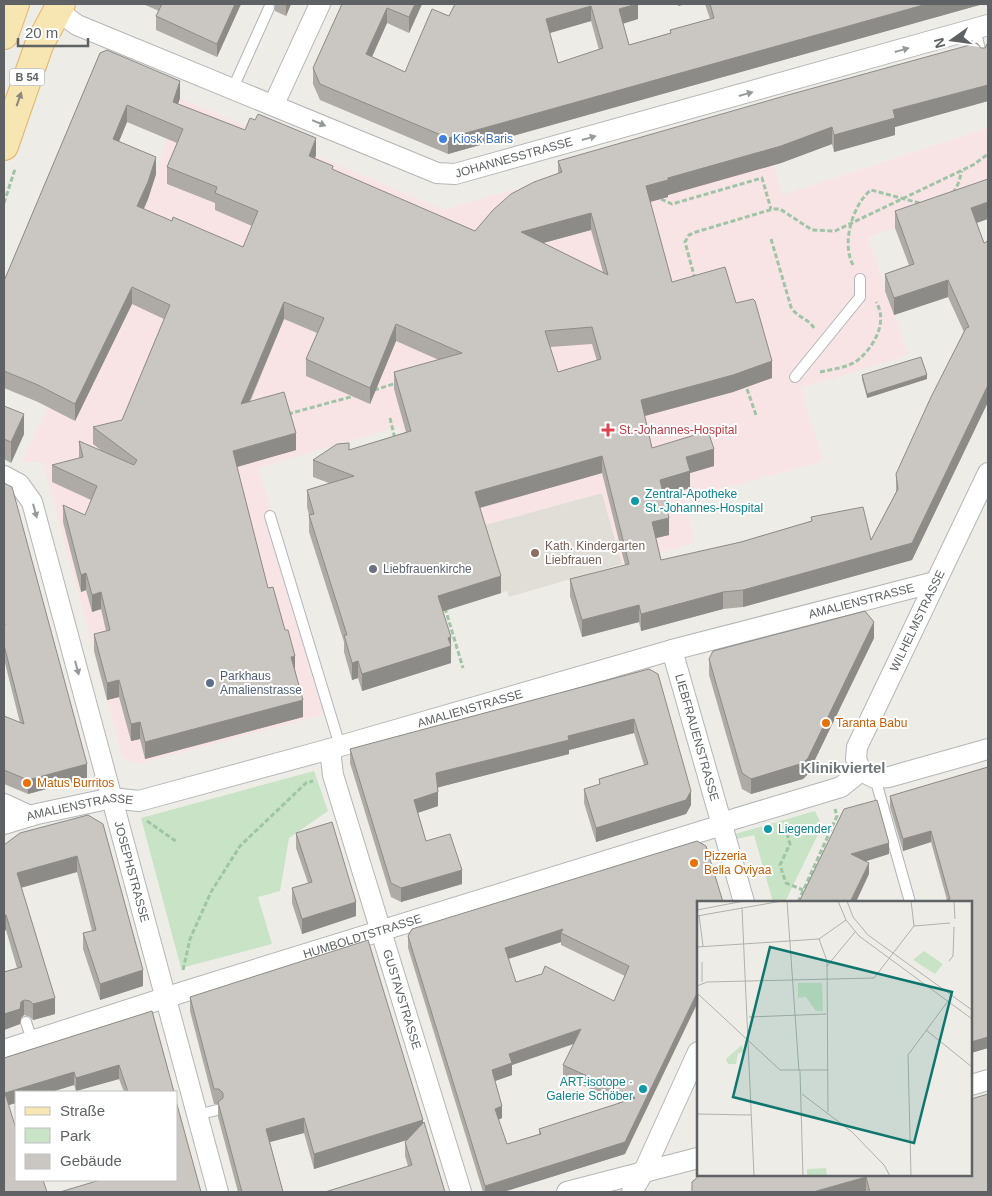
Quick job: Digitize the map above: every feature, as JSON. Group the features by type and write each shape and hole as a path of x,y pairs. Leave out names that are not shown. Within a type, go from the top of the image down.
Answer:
{"main road":[{"path":"4,35 15,4"},
{"name":"B 54","path":"4,146 39,45 60,7"}],"street":[{"path":"274,104 320,4"},
{"name":"JOHANNESSTRASSE","path":"60,7 78,25 274,104 437,173 455,174 981,27"},
{"name":"WILHELMSTRASSE","path":"868,774 856,759 857,747 988,473"},
{"name":"JOSEPHSTRASSE","path":"6,482 19,484 32,502 112,798 172,995 197,1115 218,1192"},
{"name":"AMALIENSTRASSE","path":"4,824 30,816 112,798 139,801 335,748 672,650 935,582"},
{"name":"LIEBFRAUENSTRASSE","path":"672,650 722,824"},
{"name":"GUSTAVSTRASSE","path":"335,748 333,775 462,1192"},
{"path":"868,774 901,775 988,749"},
{"name":"HUMBOLDTSTRASSE","path":"4,1050 29,1031 172,995 382,932 794,801 841,788 868,774"},
{"path":"4,804 30,816"},
{"path":"722,824 744,901"},
{"path":"632,1192 644,1171 697,1054"},
{"path":"972,1085 988,1080"},
{"path":"567,1192 697,1158"}],"lane":[{"path":"233,88 269,8"},
{"path":"981,27 983,58"},
{"path":"795,377 860,297 860,279"},
{"path":"270,516 335,748"},
{"path":"868,774 910,901"},
{"path":"197,1115 216,1110"}],"path":[{"path":"696,283 685,242 690,235 771,210 780,210 812,230 834,231 962,170 988,154"},
{"path":"951,196 958,184 962,170"},
{"path":"661,199 672,204 762,178 771,210"},
{"path":"795,377 843,367 857,360 870,347 881,323 881,310 860,279 850,260 848,243 851,224 863,196 871,190 930,206"},
{"path":"771,239 787,296"},
{"path":"368,392 405,381"},
{"path":"747,389 756,415"},
{"path":"286,415 359,394"},
{"path":"390,418 397,444"},
{"path":"444,604 463,668"},
{"path":"172,995 178,985 190,939 211,892 240,846 306,783 333,775"},
{"path":"798,901 837,816 830,790"},
{"path":"139,801 145,820 177,842"},
{"path":"794,801 783,818 790,844 780,865 786,883 803,890"}],"shaded area":[{"name":"St.-Johannes-Hospital","path":"180,98 444,210 760,118 782,195 988,128 988,195 868,237 908,355 801,388 823,461 685,499 694,543 622,564 602,493 432,539 400,426 258,468 334,712 137,764 129,762 122,755 43,462 22,462 148,199"},
{"name":"Kath. Kindergarten Liebfrauen","path":"602,493 622,564 509,597 507,591 467,604 481,526"}],"green space":[{"path":"314,771 328,811 289,838 280,891 258,897 272,944 181,968 141,818"},
{"path":"815,811 822,826 785,901 773,901 754,835 737,839 735,834"}],"building":[{"path":"162,4 235,4 217,44 156,16"},
{"path":"342,4 415,4 409,17 387,8 366,54 405,72 432,9 449,16 455,4 637,4 619,9 629,45 671,33 670,30 714,18 710,4 927,4 448,138 320,84 313,68","holes":["591,6 603,48 558,63 546,19"]},
{"name":"St.-Johannes-Hospital","path":"988,42 988,85 893,110 895,118 834,135 832,127 781,146 646,186 672,282 725,267 736,303 753,299 755,301 772,361 733,375 641,400 652,448 708,431 714,449 686,457 690,471 660,480 669,518 652,522 661,560 741,542 812,521 811,517 863,507 871,540 898,489 896,474 931,397 966,328 969,327 948,280 894,298 885,274 914,264 895,211 988,179 988,202 971,208 984,243 988,241 988,385 912,543 743,590 723,592 641,614 639,605 582,620 570,579 629,564 602,456 475,492 501,576 438,596 451,637 448,638 451,646 362,674 358,661 352,663 344,635 347,635 309,515 314,514 307,490 354,476 313,460 337,444 349,443 349,450 411,431 394,372 462,353 396,324 370,388 306,359 324,318 284,302 241,404 284,392 296,433 233,451 268,588 273,587 285,630 288,630 295,656 291,657 303,700 145,742 140,722 131,724 119,680 107,683 94,634 110,630 101,592 92,595 86,573 81,575 63,505 85,515 97,486 52,465 83,457 79,441 134,465 137,460 93,427 122,420 170,305 132,287 75,404 38,385 4,371 4,281 100,53 107,50 180,81 173,102 245,130 250,118 255,120 258,114 316,138 309,156 333,166 332,169 475,231 493,210 511,194 534,182 562,172 558,161 977,43 981,48 985,48","holes":["127,105 183,129 167,167 217,187 215,193 258,211 243,247 173,217 172,221 137,206 148,182 156,157 113,139","591,213 608,275 521,232","592,327 601,359 558,372 545,331"]},
{"path":"921,357 927,375 867,394 862,375"},
{"path":"4,406 24,414 11,442 4,439"},
{"path":"4,483 12,487 87,764 28,780 4,770 4,716 24,724 4,645"},
{"path":"865,611 874,622 808,758 803,763 751,779 742,773 709,659 713,651"},
{"path":"649,669 658,674 691,791 686,800 596,828 584,789 600,784 599,779 648,764 634,719 568,736 569,740 436,773 438,792 414,800 426,841 450,834 462,870 401,888 391,883 350,749"},
{"path":"988,767 988,1037 972,1042 972,901 944,901 950,899 931,831 903,839 890,796"},
{"path":"877,800 889,843 851,854 869,863 850,901 799,901 844,809"},
{"path":"88,815 103,824 143,970 100,984 83,933 96,930 77,856 17,873 55,998 33,1004 30,1001 24,1000 21,1002 20,1009 4,1014 4,972 22,967 6,915 4,915 4,845 20,833"},
{"path":"332,822 356,902 302,919 292,888 312,882 296,833"},
{"path":"697,841 706,846 723,901 697,901 697,993 625,1142 485,1186 408,936 412,929","holes":["563,929 561,933 629,966 614,1001 545,966 542,974 516,982 505,948","581,1029 563,1065 635,1098 539,1129 541,1134 507,1144 495,1109 502,1106 492,1070 512,1063 509,1054"]},
{"path":"368,940 423,1120 314,1154 304,1118 266,1129 283,1192 242,1192 218,1102 223,1098 223,1093 219,1089 214,1089 190,997"},
{"path":"152,1011 174,1091 128,1091 119,1065 76,1078 74,1072 5,1093 15,1126 15,1181 43,1181 47,1192 4,1192 4,1058"},
{"path":"988,1094 988,1192 870,1192 866,1177 813,1192 692,1192 692,1182 699,1176 972,1176 972,1099"},
{"path":"178,1108 201,1192 60,1192 97,1181 178,1181"},
{"path":"424,1122 445,1192 325,1192 412,1165 405,1142"}],"place":[{"name":"Kiosk Baris","path":"443,139"},
{"name":"St.-Johannes-Hospital","path":"608,430"},
{"name":"Zentral-Apotheke St.-Johannes-Hospital","path":"635,501"},
{"name":"Kath. Kindergarten Liebfrauen","path":"535,553"},
{"name":"Liebfrauenkirche","path":"373,569"},
{"name":"Parkhaus Amalienstrasse","path":"210,683"},
{"name":"Taranta Babu","path":"826,723"},
{"name":"Matus Burritos","path":"27,783"},
{"name":"Liegender","path":"768,829"},
{"name":"Pizzeria Bella Oviyaa","path":"694,863"},
{"name":"ART-isotope · Galerie Schöber","path":"643,1089"}],"district":[{"name":"Klinikviertel","path":"843,768"}]}
